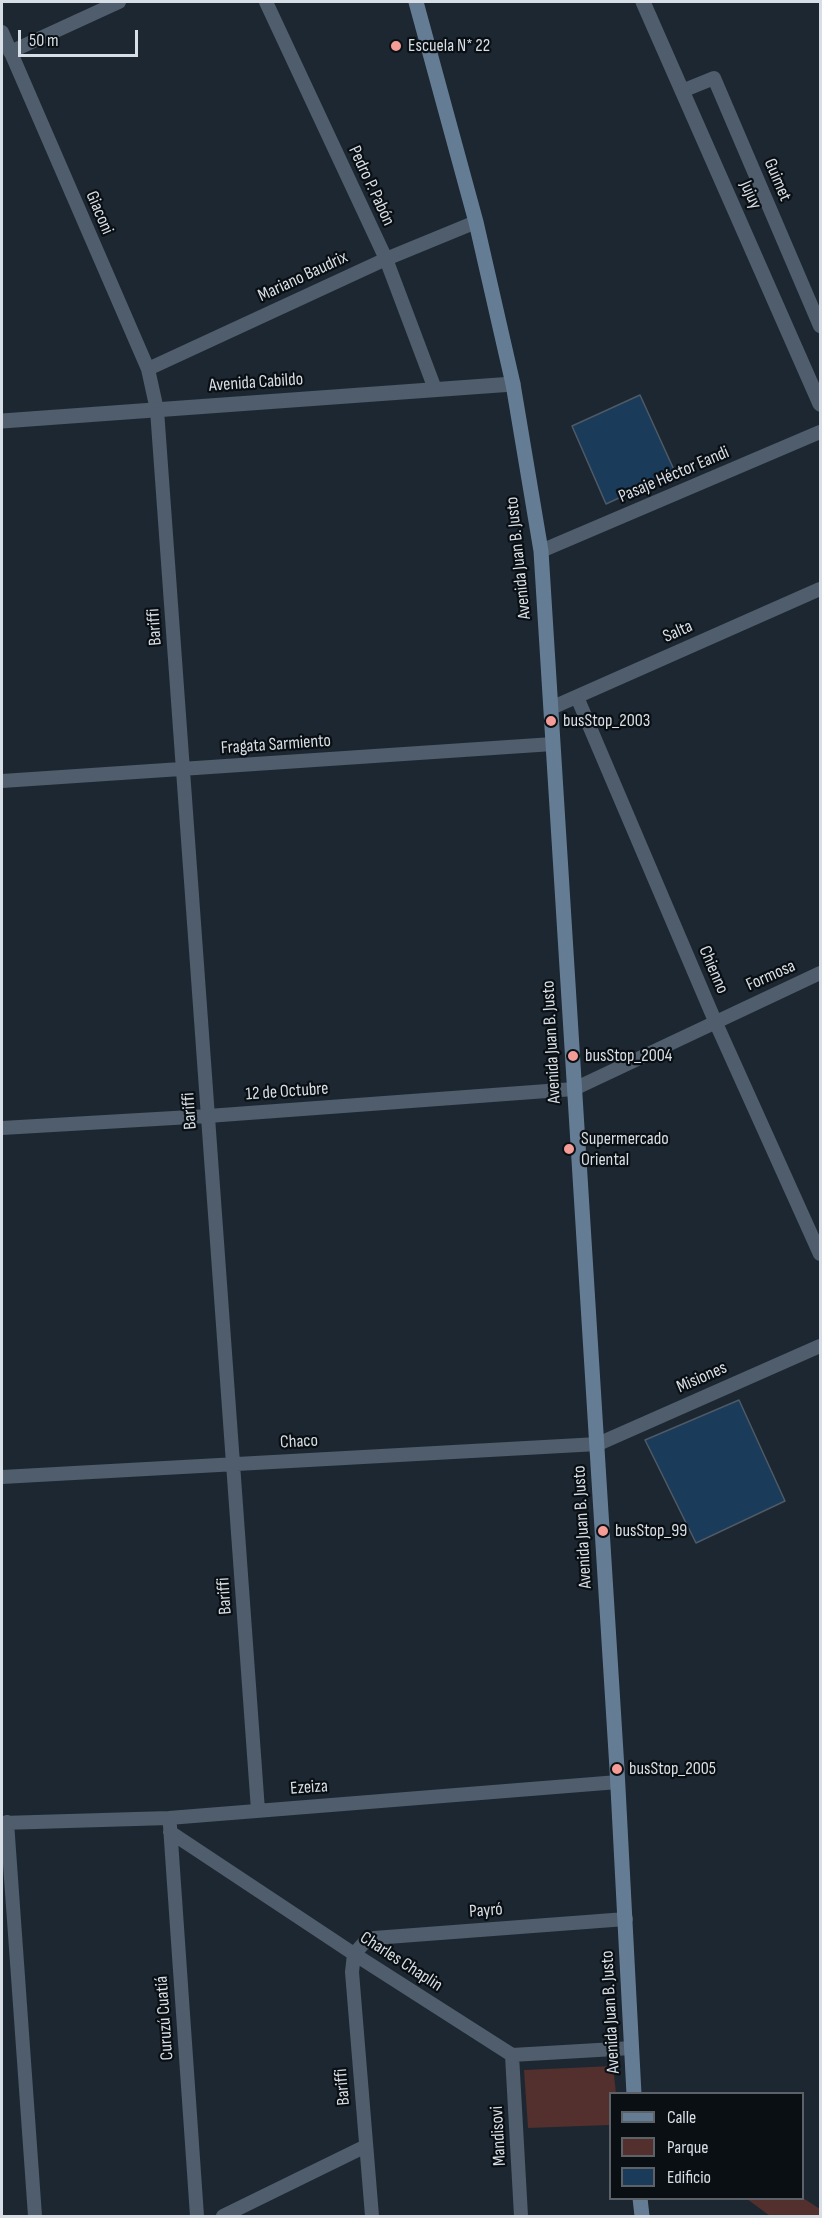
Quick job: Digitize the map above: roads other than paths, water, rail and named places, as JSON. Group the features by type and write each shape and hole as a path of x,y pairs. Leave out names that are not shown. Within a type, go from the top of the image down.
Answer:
{"main road":[{"name":"Avenida Juan B. Justo","path":"416,2 476,222 513,384 541,551 598,1444 634,2092"},
{"path":"640,2200 642,2217"}],"street":[{"path":"4,42 119,2"},
{"name":"Pedro P. Pabón","path":"266,2 386,259 435,389"},
{"name":"Jujuy","path":"643,2 820,404"},
{"name":"Giaconi","path":"4,42 148,369 157,410"},
{"name":"Guimet","path":"682,91 714,78 820,326"},
{"name":"Mariano Baudrix","path":"148,369 386,259 476,222"},
{"name":"Avenida Cabildo","path":"2,421 513,384"},
{"name":"Bariffi","path":"157,410 258,1810"},
{"name":"Pasaje Héctor Eandi","path":"541,551 820,432"},
{"name":"Salta","path":"551,708 820,589"},
{"name":"Chienno","path":"577,697 715,1021 820,1254"},
{"name":"Fragata Sarmiento","path":"2,781 553,744"},
{"name":"Formosa","path":"574,1089 820,973"},
{"name":"12 de Octubre","path":"2,1128 208,1116 574,1089"},
{"name":"Misiones","path":"598,1444 820,1346"},
{"name":"Chaco","path":"2,1477 598,1444"},
{"name":"Ezeiza","path":"4,1823 170,1825 258,1810 618,1782"},
{"path":"4,1823 34,2217"},
{"name":"Charles Chaplin","path":"170,1825 354,1954 512,2055"},
{"name":"Curuzú Cuatiá","path":"170,1825 197,2217"},
{"name":"Payró","path":"354,1954 364,1943 374,1938 626,1919"},
{"name":"Bariffi","path":"354,1954 352,1972 372,2217"},
{"path":"512,2055 632,2048"},
{"name":"Mandisovi","path":"512,2055 521,2217"},
{"path":"223,2217 366,2146"}],"place":[{"name":"Escuela N* 22","path":"396,46"},
{"name":"busStop_2003","path":"551,721"},
{"name":"busStop_2004","path":"573,1056"},
{"name":"Supermercado Oriental","path":"569,1149"},
{"name":"busStop_99","path":"603,1531"},
{"name":"busStop_2005","path":"617,1769"}]}
